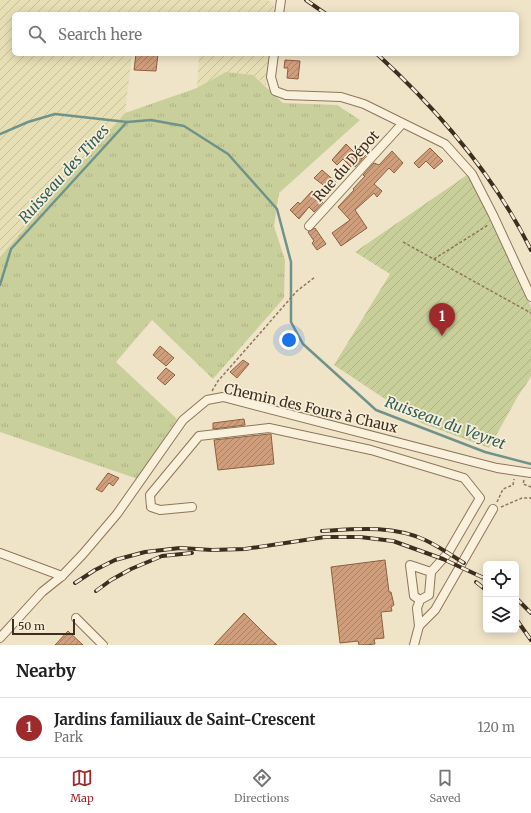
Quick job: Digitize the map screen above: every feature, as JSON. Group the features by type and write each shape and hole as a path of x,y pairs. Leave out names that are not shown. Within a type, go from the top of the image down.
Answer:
{"street":[{"path":"279,12 281,0"},
{"path":"274,56 271,77 276,91 286,95 341,97 364,104 445,144 472,174 496,220 531,297"},
{"name":"Rue du Dépot","path":"309,226 402,124"},
{"name":"Chemin des Fours à Chaux","path":"0,638 42,592 62,576 83,554 117,514 183,420 207,400 223,397 497,468 531,474"},
{"path":"192,507 160,510 151,507 150,495 199,436 268,428 371,450 464,478 480,498 448,553 431,572 429,595 420,600 417,608 419,626 414,645"},
{"path":"419,626 435,610 493,509"},
{"path":"0,553 62,576"},
{"path":"420,600 414,596 410,565 431,572"},
{"path":"76,618 103,645"}],"path":[{"path":"434,259 496,220"},
{"path":"404,242 531,313"},
{"path":"207,400 218,381 264,328 297,291 315,277"},
{"path":"524,480 523,484 531,487"},
{"path":"493,509 503,489 513,485 514,482"},
{"path":"493,509 522,498 531,498"}],"shaded area":[{"path":"0,0 267,0 274,4 273,12 12,12 12,56 132,56 125,113 0,257"},
{"path":"199,56 269,56 266,86 253,75 197,88"}],"green space":[{"path":"226,72 253,75 283,103 337,105 360,120 279,193 274,226 285,260 284,298 213,379 152,320 116,362 177,419 138,479 0,432 0,257 125,113 197,88"},
{"path":"467,175 499,234 531,307 531,377 518,396 489,448 421,423 334,365 390,274 355,252"}],"building":[{"path":"136,56 158,56 156,71 134,70"},
{"path":"285,60 300,61 298,79 287,78 288,68 284,68"},
{"path":"346,144 361,159 366,155 355,167 353,165 351,167 343,159 337,165 332,160"},
{"path":"430,148 443,161 434,169 426,161 419,168 414,163"},
{"path":"392,151 403,163 394,173 389,168 374,184 382,191 377,197 374,193 355,210 367,228 341,246 332,233 350,220 338,207 354,190 353,189 365,176 363,175 374,163 379,165"},
{"path":"322,170 337,183 330,190 314,178"},
{"path":"312,191 323,202 314,212 309,207 299,219 290,210 298,202 300,204"},
{"path":"315,228 326,244 317,250 312,243 314,241 308,232"},
{"path":"160,346 174,358 166,366 153,355"},
{"path":"243,360 249,364 237,378 230,372"},
{"path":"166,368 175,375 165,385 157,378"},
{"path":"244,419 245,425 213,429 213,423"},
{"path":"271,434 274,464 218,470 214,440"},
{"path":"108,473 119,478 113,486 109,483 102,492 96,489"},
{"path":"385,560 389,592 391,592 394,605 391,607 392,611 381,612 384,638 374,639 375,644 359,645 358,641 340,643 331,567"},
{"path":"244,613 268,637 277,645 214,645"},
{"path":"68,631 83,645 55,645"}],"waterway":[{"name":"Ruisseau du Veyret","path":"0,134 28,122 55,114 127,122 151,120 184,126 228,154 277,209 291,262 291,322 303,344 376,410 485,452 531,464"},
{"name":"Ruisseau des Tines","path":"0,285 11,249 127,122"}],"railway":[{"path":"306,0 323,12"},
{"path":"379,56 422,98 463,145 500,196 531,250"},
{"path":"322,531 374,529 400,532 425,540 464,563"},
{"path":"75,583 95,570 115,560 145,552 180,548 212,550 245,549 325,537 360,537 393,541 443,559 483,578"},
{"path":"96,591 111,580 131,569 162,556 192,553"},
{"path":"476,582 483,588"},
{"path":"519,601 531,613"},
{"path":"519,623 531,640"}],"place":[{"name":"Jardins familiaux de Saint-Crescent","path":"442,336"}]}
